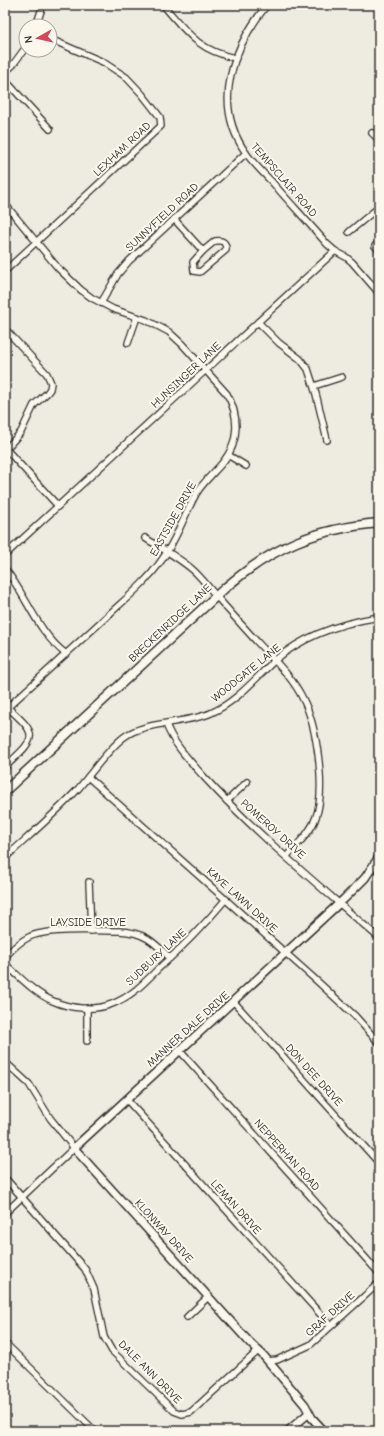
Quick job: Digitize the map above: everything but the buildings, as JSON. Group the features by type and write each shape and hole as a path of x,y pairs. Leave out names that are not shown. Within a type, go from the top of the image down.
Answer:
{"main road":[{"name":"BRECKENRIDGE LANE","path":"5,791 216,596 253,566 289,545 306,538 342,528 379,523"}],"street":[{"path":"39,18 43,5"},
{"path":"163,5 198,43 217,53 235,58"},
{"name":"TEMPSCLAIR ROAD","path":"267,5 246,36 235,58 229,80 229,109 236,134 246,153 335,251"},
{"name":"LEXHAM ROAD","path":"5,271 159,128 162,122 160,116 142,94 116,70 97,59 58,42"},
{"path":"5,72 18,58"},
{"path":"5,80 50,129"},
{"path":"372,133 379,140"},
{"name":"SUNNYFIELD ROAD","path":"101,303 110,286 125,265 246,153"},
{"name":"EASTSIDE DRIVE","path":"5,204 71,281 88,296 113,309 137,317 169,332 227,394 235,411 236,422 236,435 225,460 202,485 167,552 149,576 66,654 6,706"},
{"path":"349,232 379,207"},
{"path":"174,219 203,251"},
{"path":"216,241 220,241 226,245 226,250 200,272 194,271 193,262 203,251 216,241"},
{"path":"335,251 352,262 379,293"},
{"name":"HUNSINGER LANE","path":"5,555 335,251"},
{"path":"128,343 137,317"},
{"path":"258,322 279,343 300,359 308,369 314,386 327,440"},
{"path":"5,328 47,374 51,383 50,389 31,410 21,432 5,449 58,506"},
{"path":"314,386 342,377"},
{"path":"228,454 246,466"},
{"path":"145,538 192,570 294,684 303,698 310,714 315,733 321,786 319,806 313,824 306,835 287,856"},
{"path":"5,569 15,582 30,611 39,624 58,647 66,654"},
{"name":"WOODGATE LANE","path":"5,858 66,802 113,747 125,736 138,730 203,716 217,710 236,696 274,661 306,639 325,630 347,623 379,617"},
{"path":"5,767 27,746 30,739 27,725 6,706"},
{"name":"POMEROY DRIVE","path":"166,724 170,734 197,769 228,801 379,938"},
{"name":"KAYE LAWN DRIVE","path":"88,777 356,1016 379,1043"},
{"path":"228,801 247,782"},
{"name":"MANNER DALE DRIVE","path":"5,1213 340,903 365,878 379,857"},
{"path":"90,882 91,931"},
{"name":"SUDBURY LANE","path":"5,964 33,989 47,999 64,1005 87,1008 104,1006 123,999 137,989 194,935 226,899"},
{"name":"LAYSIDE DRIVE","path":"5,957 21,942 38,934 53,932 128,931 139,933 153,942 170,958"},
{"name":"DON DEE DRIVE","path":"234,1002 379,1163"},
{"path":"87,1008 87,1040"},
{"name":"NEPPERHAN ROAD","path":"180,1051 379,1273"},
{"name":"KLONWAY DRIVE","path":"5,1062 29,1084 50,1118 74,1148 208,1297 268,1361 305,1405 309,1413 324,1431"},
{"name":"LEMAN DRIVE","path":"127,1100 331,1326"},
{"name":"DALE ANN DRIVE","path":"5,1178 86,1269 94,1289 104,1337 112,1351 174,1411 187,1414 193,1410 258,1351"},
{"name":"GRAF DRIVE","path":"268,1361 278,1360 310,1345 379,1283"},
{"path":"187,1317 208,1297"},
{"path":"5,1343 95,1431"},
{"path":"288,1431 309,1413"}]}
